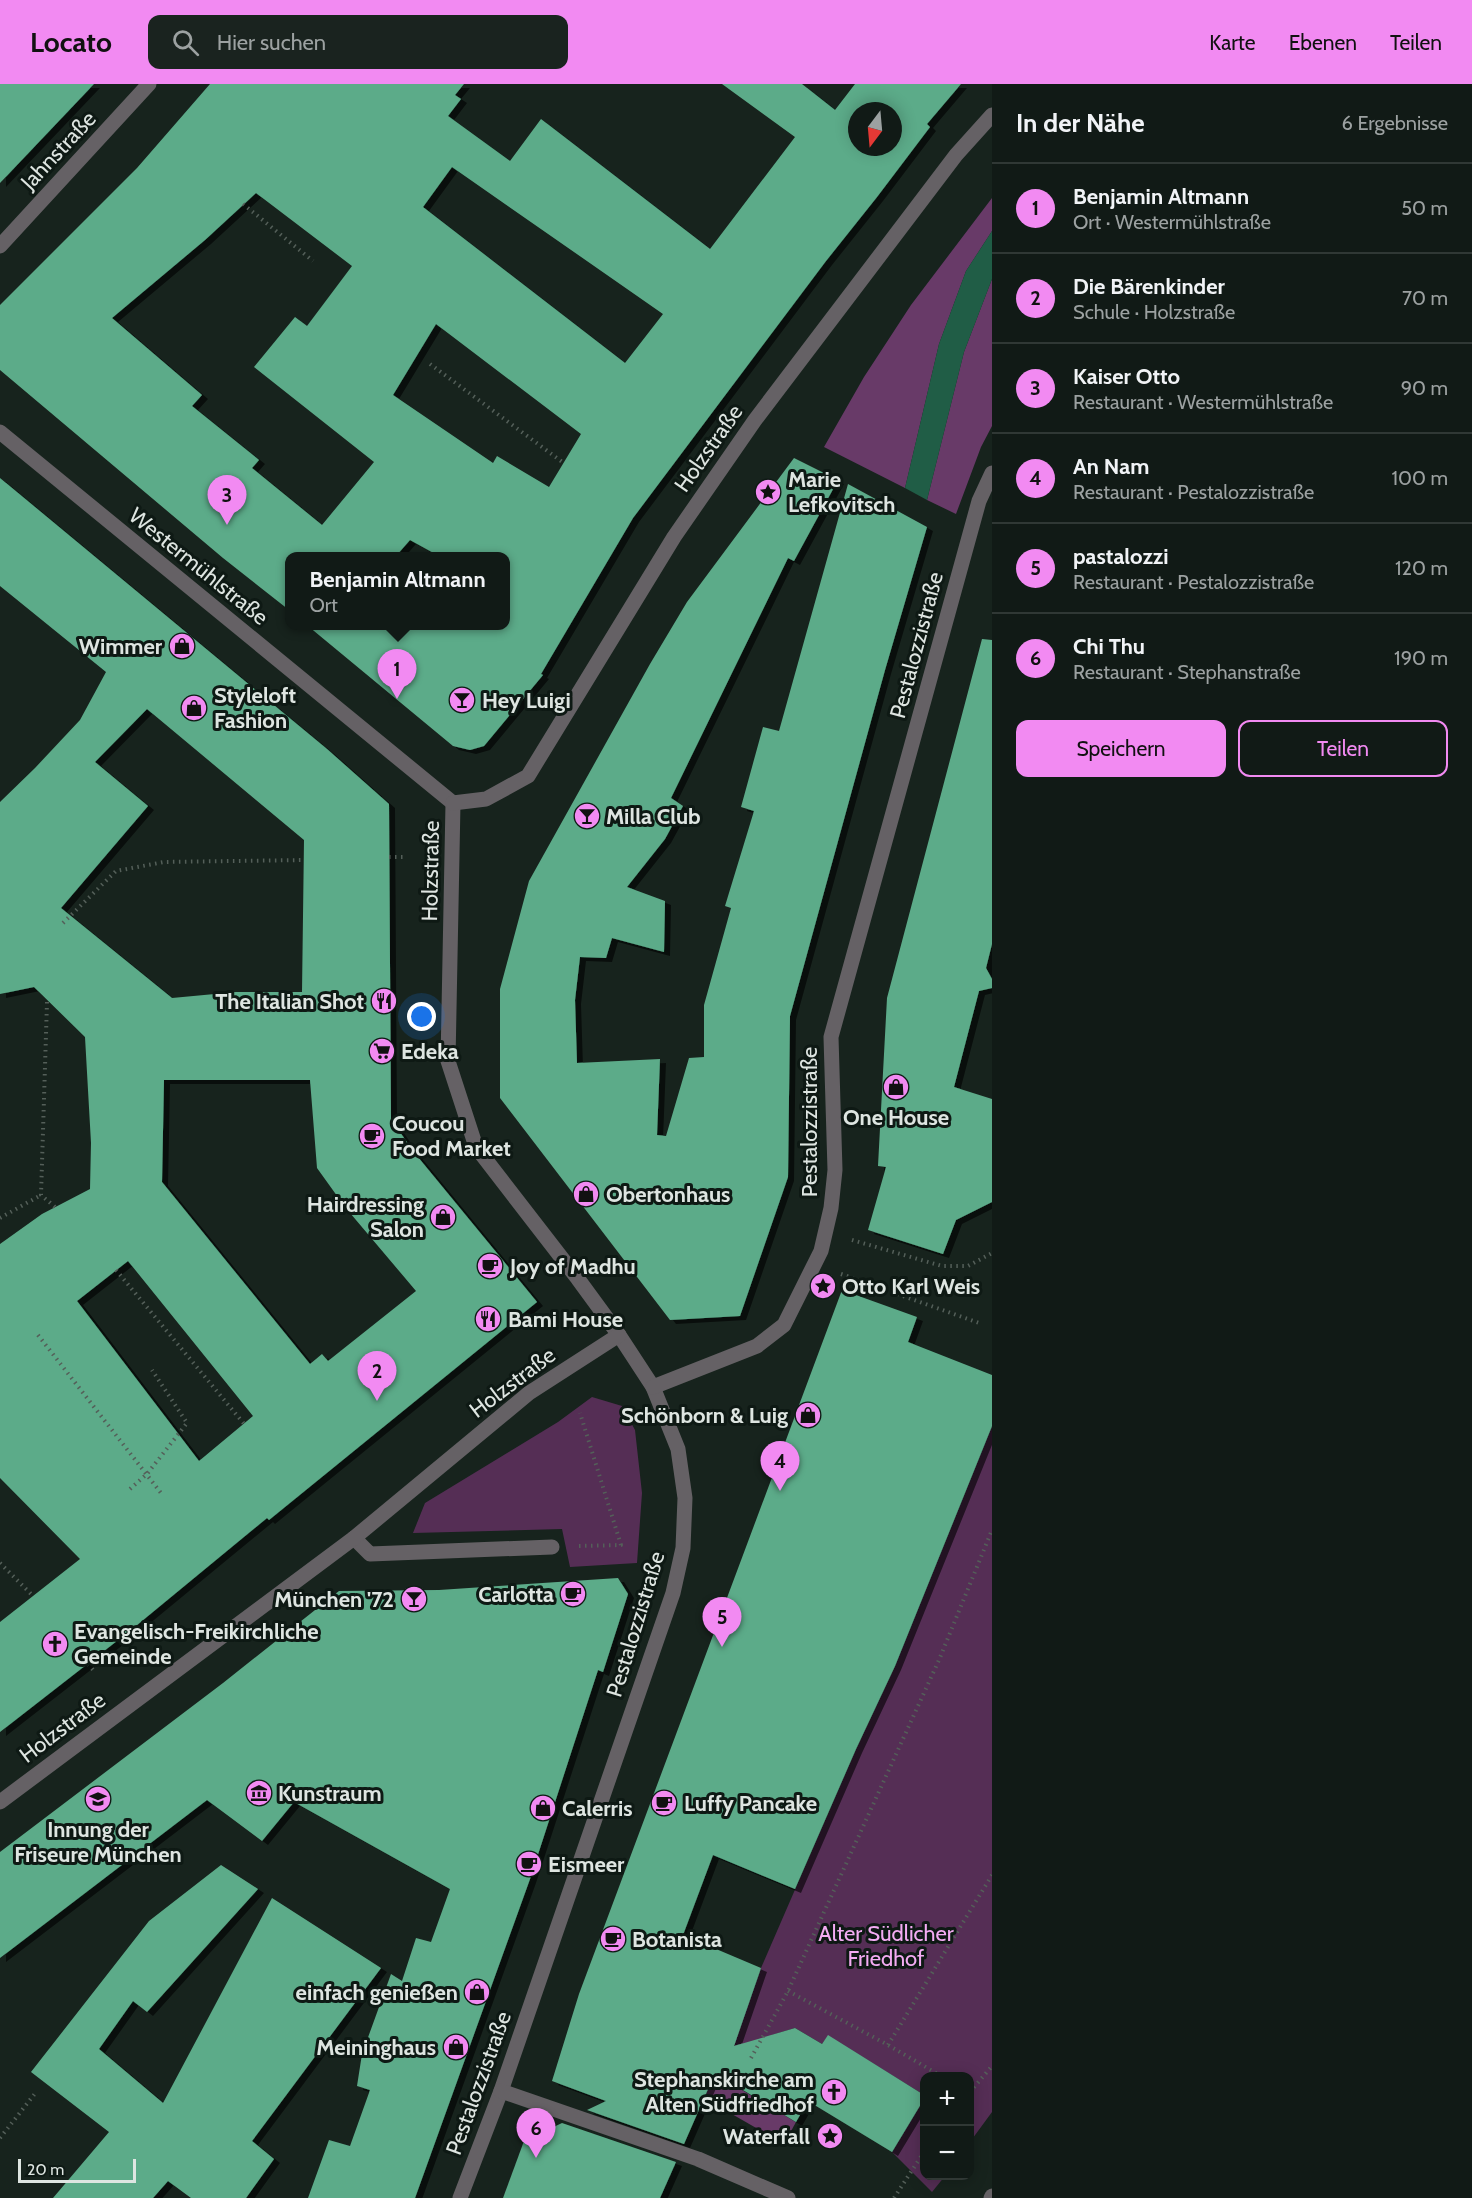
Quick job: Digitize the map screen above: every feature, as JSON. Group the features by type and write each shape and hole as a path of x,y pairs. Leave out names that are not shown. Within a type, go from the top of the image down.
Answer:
{"street":[{"name":"Jahnstraße","path":"0,246 149,84"},
{"name":"Holzstraße","path":"0,1802 354,1538 529,1393 619,1335 476,1147 448,1061 453,803 486,799 528,776 674,537 755,420 956,156 992,115"},
{"name":"Westermühlstraße","path":"0,432 453,803"},
{"name":"Pestalozzistraße","path":"460,2198 501,2091 673,1593 683,1548 685,1498 678,1449 653,1387 757,1346 784,1325 815,1265 831,1208 835,1170 831,1037 979,501 992,473"},
{"path":"619,1335 653,1387"},
{"path":"354,1538 370,1554 552,1547"},
{"path":"501,2091 698,2159 788,2198"}],"path":[{"path":"243,204 313,261"},
{"path":"430,364 565,464"},
{"path":"389,857 405,857"},
{"path":"63,923 116,871 164,862 304,860"},
{"path":"41,1195 47,1002"},
{"path":"41,1195 55,1207"},
{"path":"0,1218 41,1195"},
{"path":"825,1232 942,1266 968,1266 992,1253"},
{"path":"815,1265 982,1324"},
{"path":"116,1270 245,1425"},
{"path":"38,1335 161,1493"},
{"path":"130,1489 147,1474 187,1423 152,1370"},
{"path":"552,1547 621,1545 580,1413"},
{"path":"751,2058 788,1991 939,1660 992,1530"},
{"path":"0,1563 33,1596"},
{"path":"88,1664 93,1671"},
{"path":"888,2045 992,1875"},
{"path":"788,1991 934,2072"},
{"path":"974,2086 992,2066"},
{"path":"0,2138 38,2091"},
{"path":"894,2198 920,2158"}],"green space":[{"path":"592,1397 622,1406 635,1430 642,1493 637,1563 570,1567 562,1529 413,1533 425,1503 558,1422"},
{"name":"Alter Südlicher Friedhof","path":"992,1426 992,2112 974,2137 974,2072 920,2072 920,2093 828,2036 822,2044 795,2028 772,2035 743,2090 715,2074 751,1997 761,1968 856,1749 895,1666"},
{"path":"920,2106 920,2180 892,2152"},
{"path":"920,2180 942,2180 932,2192"}],"shaded area":[{"path":"992,198 992,231 966,271 939,344 905,488 824,447 864,377 911,305"},
{"path":"992,231 992,279 964,352 927,500 905,488 939,344 966,271"},
{"path":"992,279 992,426 981,447 956,514 927,500 964,352"},
{"path":"715,2074 796,2122 784,2144 704,2098"}],"building":[{"path":"0,84 94,84 0,183"},
{"path":"210,84 464,84 455,95 461,99 448,116 510,161 541,119 710,249 795,137 722,84 802,84 835,110 855,84 961,84 927,124 930,127 633,518 541,674 543,675 484,746 470,750 453,746 313,630 510,630 510,552 432,552 410,540 400,552 285,552 285,607 223,558 0,370 0,305 137,168","holes":["452,167 663,314 625,363 423,207","256,193 352,266 307,326 295,317 254,367 374,462 322,525 252,468 259,460 192,406 202,395 112,318 205,240","436,324 581,434 549,487 497,456 493,463 393,395"]},
{"path":"794,458 838,480 794,561 788,558 671,798 683,806 665,839 627,887 665,901 664,952 612,938 606,958 580,957 575,1000 577,1063 660,1059 657,1135 666,1136 689,1058 704,1057 704,1005 731,908 725,906 754,811 741,807 763,727 779,731 848,484 927,527 885,670 790,1016 788,1177 740,1316 670,1320 500,1098 500,989 529,881 687,602"},
{"path":"0,478 327,749 389,804 391,1119 413,1151 537,1302 269,1520 267,1518 131,1630 0,1732 0,1622 80,1559 0,1478 0,1244 42,1214 90,1189 91,1143 85,1037 34,987 0,994 0,802 80,720 106,672 0,586","holes":["147,709 304,840 302,992 236,992 172,998 61,908 148,806 95,762","164,1080 310,1080 317,1168 345,1207 416,1291 328,1361 322,1354 310,1364 162,1182","128,1261 253,1416 199,1461 77,1301"]},
{"path":"982,639 992,640 992,944 986,968 992,979 992,988 979,991 954,1087 992,1099 992,1202 956,1220 943,1254 868,1230 886,1167 878,1166 887,998"},
{"path":"842,1290 917,1317 908,1342 992,1375 992,1426 895,1666 795,1889 713,1855 683,1935 761,1968 734,2046 795,2028 822,2044 828,2035 920,2092 920,2106 892,2152 808,2101 796,2122 715,2073 684,2144 587,2110 606,2101 552,2081 579,1994"},
{"path":"618,1578 628,1594 603,1672 598,1670 530,1879 415,2198 308,2198 329,2140 350,2146 370,2090 357,2086 362,2054 391,1974 402,1981 416,1938 431,1942 450,1889 294,1802 262,1841 207,1800 0,1958 0,1852 223,1683 339,1591 439,1590"},
{"path":"221,1865 258,1889 147,2012 133,2001 99,2049 163,2103 272,1898 381,1968 252,2141 274,2159 246,2198 191,2198 168,2181 153,2198 53,2198 109,2132 31,2072 149,1921"},
{"path":"562,2123 676,2162 660,2198 503,2198 524,2141"}],"place":[{"name":"Marie Lefkovitsch","path":"768,492"},
{"name":"Kaiser Otto","path":"227,525"},
{"name":"Wimmer","path":"182,646"},
{"name":"Benjamin Altmann","path":"397,699"},
{"name":"Hey Luigi","path":"462,700"},
{"name":"Styleloft Fashion","path":"194,708"},
{"name":"Milla Club","path":"587,816"},
{"name":"The Italian Shot","path":"384,1001"},
{"name":"Edeka","path":"382,1051"},
{"name":"One House","path":"896,1087"},
{"name":"Coucou Food Market","path":"372,1136"},
{"name":"Obertonhaus","path":"586,1194"},
{"name":"Hairdressing Salon","path":"443,1217"},
{"name":"Joy of Madhu","path":"490,1266"},
{"name":"Otto Karl Weis","path":"823,1286"},
{"name":"Bami House","path":"488,1319"},
{"name":"Die Bärenkinder","path":"377,1401"},
{"name":"Schönborn & Luig","path":"808,1415"},
{"name":"An Nam","path":"780,1491"},
{"name":"Carlotta","path":"573,1594"},
{"name":"München '72","path":"414,1599"},
{"name":"Evangelisch-Freikirchliche Gemeinde","path":"55,1644"},
{"name":"pastalozzi","path":"722,1647"},
{"name":"Kunstraum","path":"259,1793"},
{"name":"Innung der Friseure München","path":"98,1799"},
{"name":"Luffy Pancake","path":"664,1803"},
{"name":"Calerris","path":"543,1808"},
{"name":"Eismeer","path":"529,1864"},
{"name":"Botanista","path":"613,1939"},
{"name":"einfach genießen","path":"477,1992"},
{"name":"Meininghaus","path":"456,2047"},
{"name":"Stephanskirche am Alten Südfriedhof","path":"834,2092"},
{"name":"Waterfall","path":"830,2136"},
{"name":"Chi Thu","path":"536,2158"}]}
